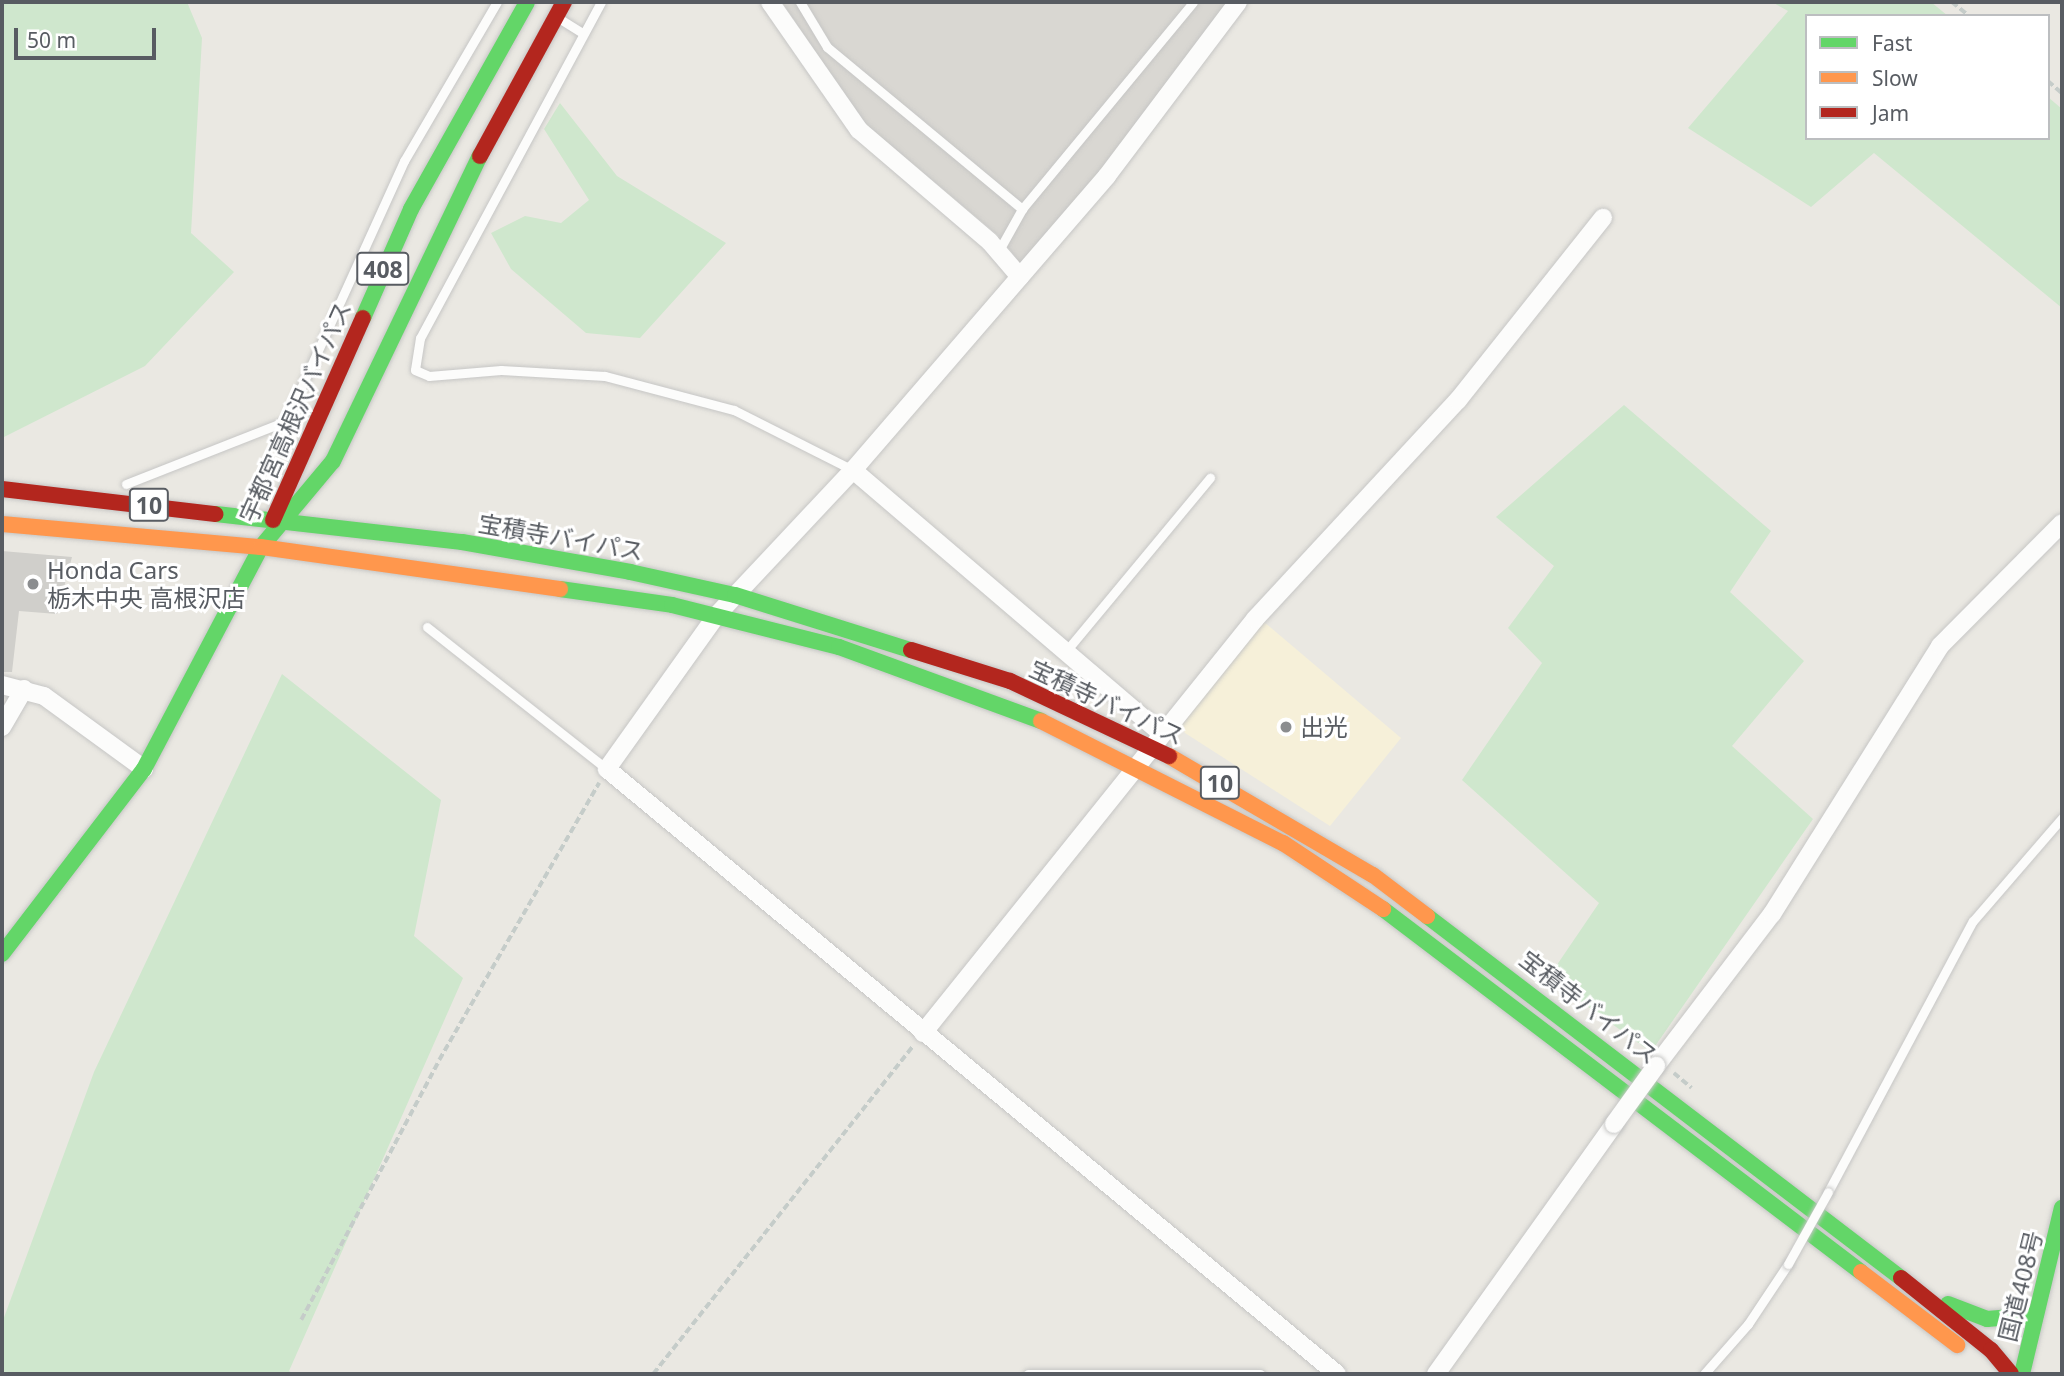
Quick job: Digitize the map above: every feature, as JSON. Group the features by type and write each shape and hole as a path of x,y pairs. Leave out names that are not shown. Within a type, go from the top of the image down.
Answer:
{"main road":[{"name":"宇都宮高根沢バイパス","path":"281,520 411,209 527,2"},
{"name":"宇都宮高根沢バイパス","path":"2,954 144,769 261,547 333,461 469,176 564,2"},
{"name":"宝積寺バイパス","path":"2,489 462,542 735,595 1010,681 1157,740 1384,882 1876,1258 1991,1350 2011,1374"},
{"name":"宝積寺バイパス","path":"2,524 261,547 716,616 839,647 964,690 1138,766 1283,843 1401,921 2002,1374"},
{"name":"国道408号","path":"2022,1374 2062,1208"},
{"path":"1876,1258 1972,1316 2036,1315 2062,1311"}],"street":[{"path":"770,2 859,130 998,252 1020,277"},
{"path":"1238,2 1020,277 853,470 716,616 607,769 1337,1374"},
{"path":"923,1033 1255,619 1458,400 1603,218"},
{"path":"853,470 1067,650 1157,740"},
{"path":"1436,1374 1614,1124 1661,1067 1772,914 1940,646 2062,523"},
{"path":"2,685 44,696 144,769"},
{"path":"2,727 24,689"}],"lane":[{"path":"126,484 286,421 404,161 497,2"},
{"path":"601,2 420,338 415,370 429,376 501,370 605,376 734,410 853,470"},
{"path":"800,2 827,47 1022,209"},
{"path":"998,252 1022,209 1193,2"},
{"path":"555,17 582,33"},
{"path":"1067,650 1210,478"},
{"path":"428,627 607,769"},
{"path":"1704,1374 1748,1324 1788,1264 1973,921 2062,818"},
{"path":"1028,1374 1260,1374"}],"path":[{"path":"1952,2 1967,14"},
{"path":"301,1320 439,1060 607,769"},
{"path":"653,1374 923,1033"},
{"path":"1661,1067 1691,1086"}],"shaded area":[{"path":"782,2 1231,2 1108,164 1020,263 1000,237 862,121"},
{"name":"出光","path":"1264,622 1401,738 1330,826 1185,733 1181,722"}],"green space":[{"path":"2,2 187,2 202,38 191,233 234,272 145,366 2,438"},
{"path":"1772,2 1931,2 1946,14 1805,14 1805,140 2050,140 2050,99 2062,109 2062,308 1874,153 1811,207 1688,128 1788,11"},
{"path":"560,103 617,176 726,243 640,338 586,333 511,269 491,233 525,216 561,223 589,200 544,129"},
{"path":"1624,405 1771,531 1730,592 1804,661 1732,746 1813,819 1651,1052 1548,978 1599,903 1462,780 1542,663 1508,628 1554,566 1496,517"},
{"path":"282,674 441,800 414,936 463,978 289,1371 294,1374 2,1374 2,1323 94,1072"}],"building":[{"name":"Honda Cars 栃木中央 高根沢店","path":"2,551 72,557 57,614 19,611 12,672 2,672"}],"traffic: fast":[{"path":"363,318 411,209 527,2"},
{"path":"261,547 333,461 480,156"},
{"path":"216,514 462,542 630,572 735,595 911,650"},
{"path":"2,954 144,769 261,547"},
{"path":"560,589 672,605 839,647 1041,721"},
{"path":"1383,909 1861,1272"},
{"path":"1427,916 1901,1278"},
{"path":"2022,1374 2062,1208"},
{"path":"1948,1304 1987,1319 2036,1315"}],"traffic: slow":[{"path":"2,524 261,547 560,589"},
{"path":"1041,721 1283,843 1383,909"},
{"path":"1169,756 1373,875 1427,916"},
{"path":"1861,1272 1957,1345"}],"traffic: jam":[{"path":"480,156 564,2"},
{"path":"273,520 363,318"},
{"path":"2,489 216,514"},
{"path":"911,650 1010,681 1169,756"},
{"path":"1901,1278 1991,1350 2011,1374"}],"place":[{"name":"Honda Cars 栃木中央 高根沢店","path":"33,584"},
{"name":"出光","path":"1286,727"}]}
